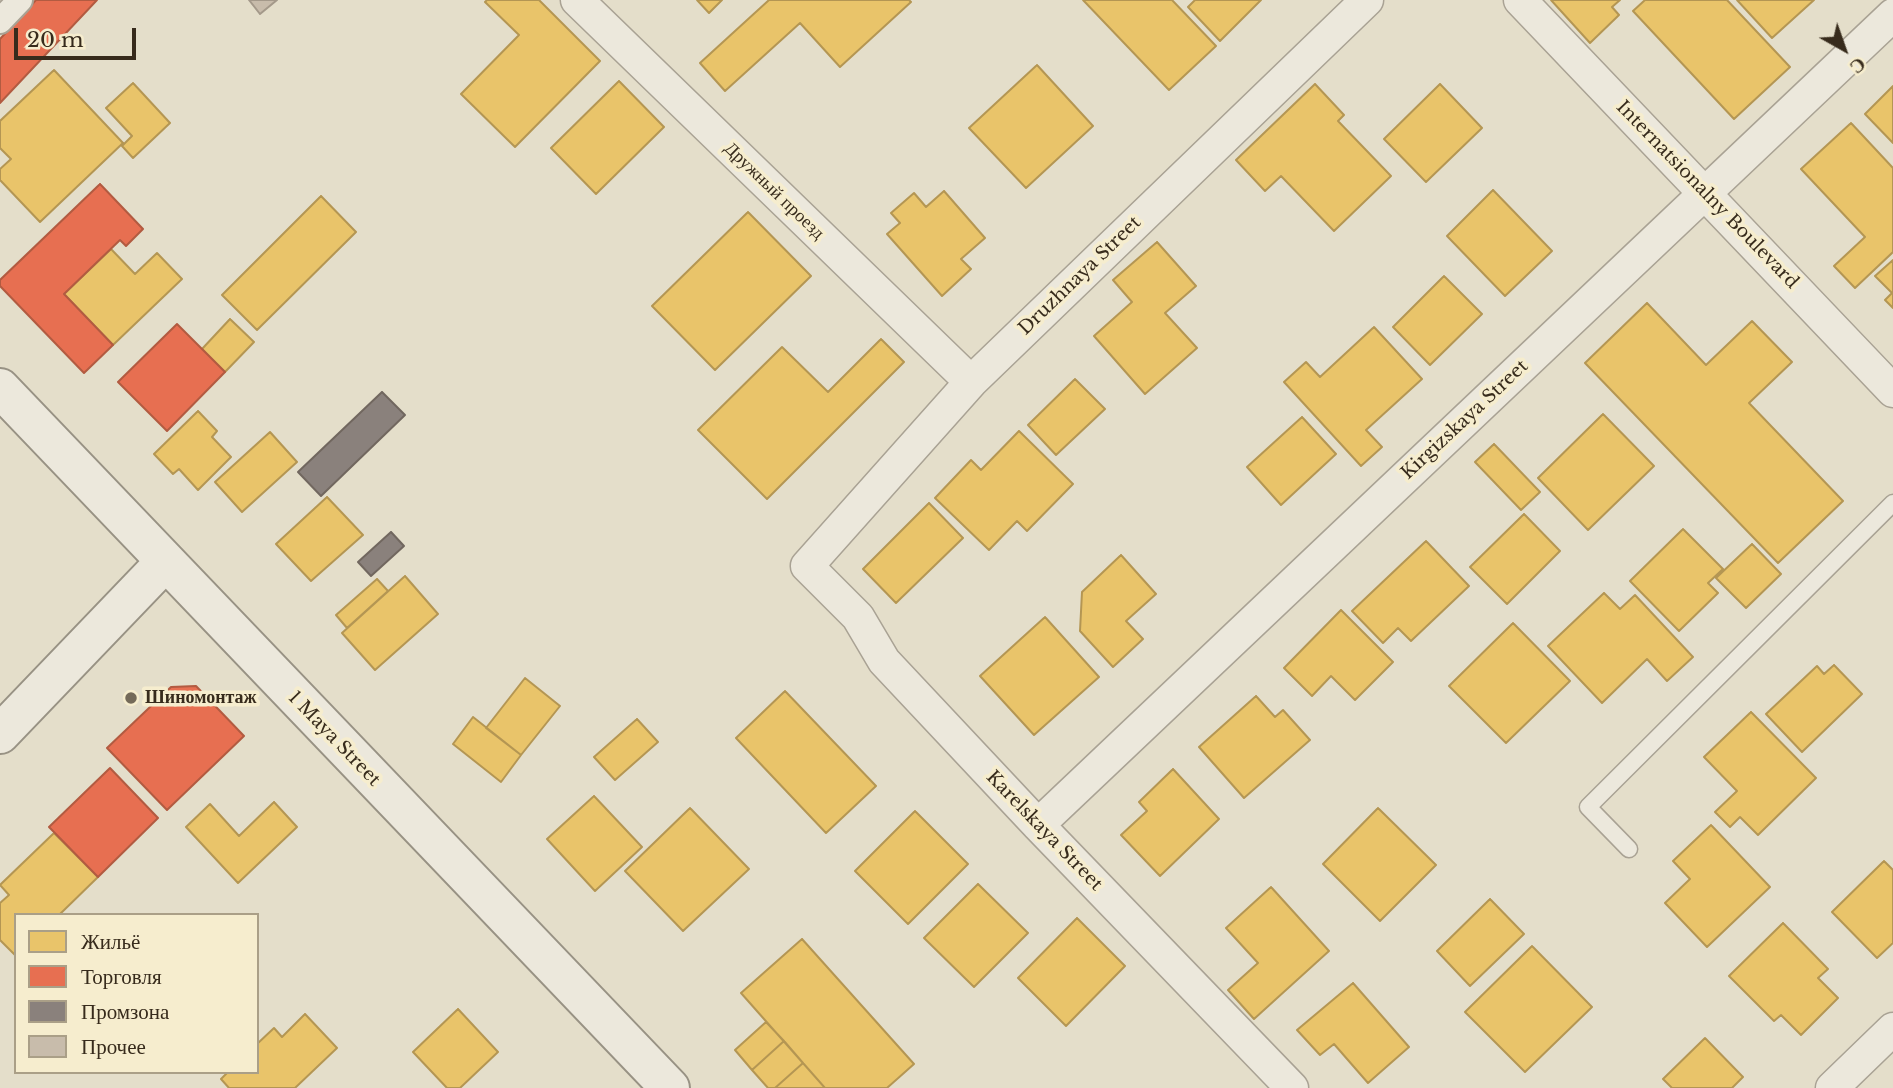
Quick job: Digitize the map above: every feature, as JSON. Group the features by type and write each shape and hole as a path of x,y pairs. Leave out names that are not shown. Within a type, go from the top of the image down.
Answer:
{"main road":[{"name":"1 Maya Street","path":"0,388 670,1088"},
{"path":"0,734 165,562"}],"street":[{"path":"0,21 20,0"},
{"name":"Дружный проезд","path":"577,0 971,382"},
{"name":"Druzhnaya Street","path":"807,566 971,382 1367,0"},
{"name":"Internatsionalny Boulevard","path":"1520,0 1893,391"},
{"name":"Kirgizskaya Street","path":"1038,825 1893,15"},
{"name":"Karelskaya Street","path":"807,566 858,617 884,662 1292,1088"},
{"path":"1832,1088 1893,1029"}],"lane":[{"path":"1629,849 1588,807 1893,503"}],"building: Жильё":[{"path":"539,0 600,61 515,147 461,94 519,35 485,2"},
{"path":"697,0 722,0 709,13"},
{"path":"769,0 911,2 840,67 800,23 725,91 700,63"},
{"path":"1083,0 1172,0 1216,46 1169,90"},
{"path":"1195,0 1261,0 1220,41 1188,7"},
{"path":"1551,0 1620,0 1612,7 1619,15 1590,43"},
{"path":"1645,0 1727,0 1790,67 1734,119 1633,11"},
{"path":"1737,0 1814,0 1772,38"},
{"path":"1037,65 1093,126 1026,188 969,128"},
{"path":"54,70 123,143 40,222 0,180 0,169 11,159 0,148 0,121"},
{"path":"619,81 664,127 596,194 551,148"},
{"path":"133,83 170,123 133,158 122,146 132,136 106,108"},
{"path":"1315,84 1344,115 1338,121 1391,176 1334,231 1281,176 1265,191 1236,160"},
{"path":"1440,84 1482,128 1426,182 1384,139"},
{"path":"1893,86 1893,143 1865,114"},
{"path":"1851,123 1893,168 1893,252 1855,288 1834,266 1865,237 1801,169"},
{"path":"1493,190 1552,251 1505,296 1447,236"},
{"path":"944,191 985,238 961,259 971,269 942,296 887,234 900,223 891,213 914,193 926,207"},
{"path":"321,196 356,232 257,330 222,295"},
{"path":"748,212 811,276 715,370 652,306"},
{"path":"1157,242 1196,286 1165,313 1197,348 1145,394 1094,336 1132,302 1113,280"},
{"path":"111,249 135,274 157,253 182,279 113,345 64,294"},
{"path":"1893,260 1893,308 1885,300 1892,293 1875,276"},
{"path":"1444,276 1482,314 1430,365 1393,327"},
{"path":"1647,303 1706,365 1752,321 1792,362 1749,403 1843,501 1778,563 1585,363"},
{"path":"230,319 254,342 225,372 202,349"},
{"path":"1374,327 1422,379 1366,430 1382,447 1361,466 1284,382 1306,362 1320,377"},
{"path":"881,339 904,362 767,499 698,430 782,347 828,392"},
{"path":"1075,379 1105,409 1056,455 1028,425"},
{"path":"198,411 217,431 212,437 231,457 198,490 179,469 173,474 154,454"},
{"path":"1603,414 1654,466 1588,530 1538,478"},
{"path":"1302,417 1336,454 1281,505 1247,467"},
{"path":"1019,431 1073,484 1027,531 1017,521 989,550 935,498 971,460 981,470"},
{"path":"270,432 297,462 242,512 215,482"},
{"path":"1494,444 1540,492 1521,510 1475,462"},
{"path":"327,497 363,535 311,581 276,544"},
{"path":"929,503 963,538 896,603 863,569"},
{"path":"1524,514 1560,551 1507,604 1470,567"},
{"path":"1683,529 1723,569 1708,583 1718,593 1679,631 1630,581"},
{"path":"1426,541 1469,586 1411,641 1398,628 1383,643 1352,611"},
{"path":"1752,544 1781,574 1746,608 1716,578"},
{"path":"1121,555 1156,594 1126,621 1143,639 1113,667 1080,631 1082,592"},
{"path":"405,576 438,614 375,670 342,633"},
{"path":"377,579 388,591 347,628 336,615"},
{"path":"1604,593 1620,609 1635,595 1693,657 1667,681 1647,659 1602,703 1548,646"},
{"path":"1341,610 1393,662 1355,700 1331,676 1312,696 1284,668"},
{"path":"1045,617 1099,677 1034,735 980,676"},
{"path":"1513,623 1570,681 1506,743 1449,686"},
{"path":"1834,665 1862,694 1802,752 1766,714 1817,666 1824,674"},
{"path":"525,678 560,706 521,755 486,728"},
{"path":"785,691 876,786 826,833 736,738"},
{"path":"1256,696 1275,717 1283,710 1310,740 1244,798 1199,747"},
{"path":"1751,712 1816,778 1758,835 1740,817 1730,827 1715,812 1737,791 1704,757"},
{"path":"473,717 521,755 501,782 453,744"},
{"path":"637,719 658,742 615,780 594,757"},
{"path":"1173,769 1219,819 1160,876 1121,835 1147,811 1139,802"},
{"path":"594,796 642,847 595,891 547,839"},
{"path":"274,802 297,827 238,883 186,827 210,804 239,836"},
{"path":"690,808 749,869 683,931 625,871"},
{"path":"1378,808 1436,865 1380,921 1323,864"},
{"path":"915,811 968,864 908,924 855,871"},
{"path":"1711,825 1770,887 1707,947 1665,903 1690,879 1673,861"},
{"path":"54,833 98,877 61,913 14,913 14,954 0,940 0,903 9,895 0,885"},
{"path":"1884,861 1893,870 1893,943 1877,958 1832,912"},
{"path":"978,884 1028,933 974,987 924,938"},
{"path":"1271,887 1329,951 1254,1019 1228,990 1258,963 1226,928"},
{"path":"1490,899 1524,934 1470,986 1437,951"},
{"path":"1077,918 1125,966 1066,1026 1018,978"},
{"path":"1783,923 1828,969 1818,978 1838,998 1801,1035 1781,1015 1774,1021 1729,976"},
{"path":"802,939 914,1064 887,1088 825,1088 741,993"},
{"path":"1532,946 1592,1007 1525,1072 1465,1012"},
{"path":"1353,983 1409,1047 1368,1083 1334,1044 1320,1055 1297,1030"},
{"path":"458,1009 498,1052 460,1088 447,1088 413,1052"},
{"path":"305,1014 337,1048 295,1088 229,1088 221,1079 226,1074 259,1074 259,1042 274,1028 282,1037"},
{"path":"766,1022 784,1041 752,1070 735,1050"},
{"path":"1705,1038 1743,1077 1732,1088 1672,1088 1663,1079"},
{"path":"784,1041 803,1063 775,1088 768,1088 752,1070"},
{"path":"803,1063 825,1088 775,1088"}],"building: Торговля":[{"path":"36,0 97,0 0,103 0,39"},
{"path":"100,184 143,229 126,246 120,240 64,294 113,345 84,373 0,286 0,280"},
{"path":"177,324 225,372 167,431 118,382"},
{"path":"196,686 244,736 167,810 107,748 171,687"},
{"path":"110,768 158,818 98,877 49,827"}],"building: Промзона":[{"path":"382,392 405,415 321,496 298,472"},
{"path":"391,532 404,546 371,576 358,562"}],"building: Прочее":[{"path":"249,0 277,0 260,14"}],"place":[{"name":"Шиномонтаж","path":"131,698"}]}
